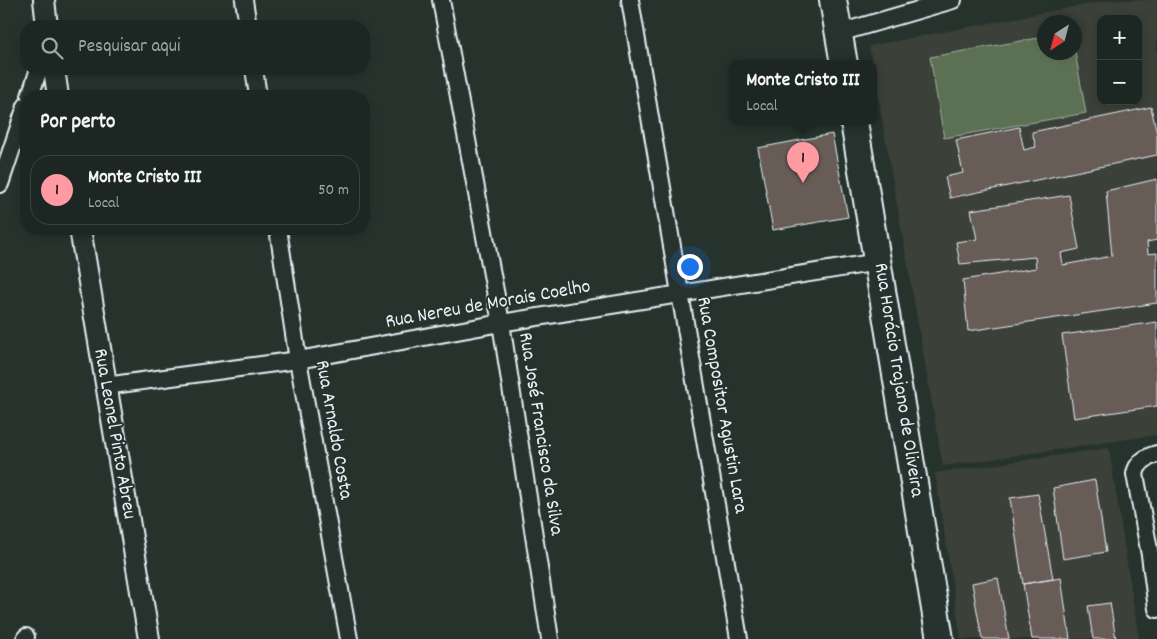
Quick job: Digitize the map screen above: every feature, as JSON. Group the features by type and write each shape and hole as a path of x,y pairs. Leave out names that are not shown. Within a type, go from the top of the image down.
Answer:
{"main road":[{"path":"833,0 843,60"},
{"name":"Rua Horácio Trajano de Oliveira","path":"855,125 940,639"}],"street":[{"path":"44,0 46,20"},
{"path":"244,0 247,20"},
{"name":"Rua José Francisco da Silva","path":"441,0 501,323 550,639"},
{"name":"Rua Compositor Agustin Lara","path":"630,0 739,639"},
{"path":"839,33 953,0"},
{"path":"32,90 37,75"},
{"path":"55,75 57,90"},
{"path":"255,75 257,90"},
{"path":"0,184 20,124"},
{"name":"Rua Leonel Pinto Abreu","path":"81,235 149,639"},
{"name":"Rua Arnaldo Costa","path":"279,235 298,360 350,639"},
{"name":"Rua Nereu de Morais Coelho","path":"105,386 298,360 501,323 878,262"},
{"path":"1157,454 1147,457 1136,468 1134,474 1154,554 1157,609"}],"shaded area":[{"path":"1110,0 1157,0 1157,435 943,466 877,91 877,60 871,60 869,46"},
{"path":"1109,448 1139,639 961,639 935,473"}],"green space":[{"path":"1037,38 1037,60 1076,60 1086,113 944,138 930,57"}],"building":[{"path":"1151,107 1157,134 1157,155 950,198 945,177 963,173 956,140 1019,127 1024,150 1036,147 1032,132"},
{"path":"832,134 848,217 773,230 758,148"},
{"path":"1157,179 1157,240 1147,242 1148,254 1157,253 1157,303 968,331 963,280 1036,268 1035,257 960,264 956,242 977,239 971,210 1069,195 1079,249 1061,253 1063,265 1112,256 1106,191"},
{"path":"1157,322 1157,406 1074,418 1062,335"},
{"path":"1095,480 1106,552 1063,559 1053,488"},
{"path":"1038,494 1053,579 1023,584 1010,498"},
{"path":"998,578 1009,639 982,639 972,583"},
{"path":"1061,578 1070,639 1032,639 1023,584"},
{"path":"1110,603 1116,639 1093,639 1088,606"}],"place":[{"name":"Monte Cristo III","path":"803,183"}]}
